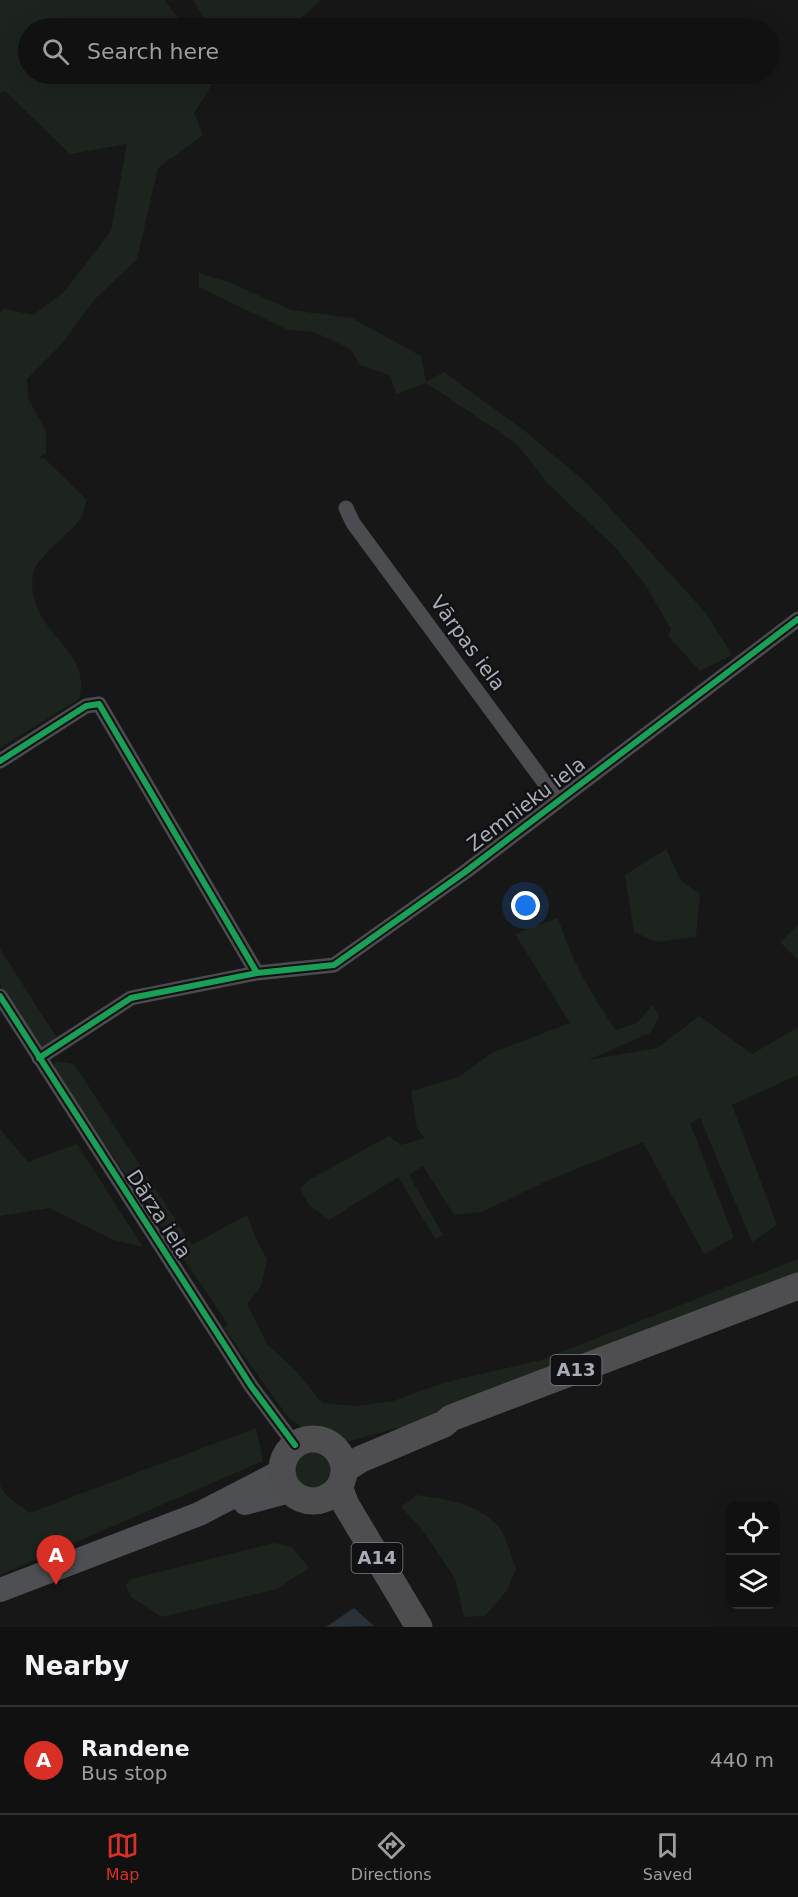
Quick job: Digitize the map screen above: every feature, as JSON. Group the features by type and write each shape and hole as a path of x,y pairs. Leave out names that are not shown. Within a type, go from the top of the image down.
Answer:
{"highway":[{"name":"A13","path":"336,1477 441,1417 451,1418 798,1286"},
{"path":"313,1439 322,1441 336,1477 305,1500 286,1481 284,1461 295,1445 313,1439"},
{"name":"A14","path":"336,1477 346,1505 417,1627"}],"main road":[{"path":"0,1590 286,1481"}],"street":[{"name":"Vārpas iela","path":"346,508 353,523 558,801"},
{"name":"Zemnieku iela","path":"39,1058 131,998 257,973 334,965 558,801 798,620"},
{"path":"0,761 86,706 99,704 257,973"},
{"name":"Dārza iela","path":"0,996 251,1386 295,1445"}],"shaded area":[{"path":"0,0 164,0 178,18 18,18 18,84 213,84 194,113 203,135 158,168 137,259 93,301 63,343 27,379 28,398 46,431 46,453 38,458 45,459 87,500 78,522 46,554 33,573 33,594 38,611 69,652 77,666 81,681 79,699 0,748 0,312 5,309 33,315 64,292 111,231 127,144 70,154 5,91 0,94"},
{"path":"193,0 321,0 301,18 204,18"},
{"path":"199,273 231,283 291,310 352,318 421,356 426,382 444,372 526,432 589,485 706,613 732,655 700,671 668,636 671,629 646,586 616,548 548,484 517,444 426,383 396,394 390,375 360,365 350,349 314,332 288,330 199,287"},
{"path":"666,849 681,881 700,894 696,937 657,942 634,932 625,875"},
{"path":"558,918 582,976 616,1030 637,1023 653,1005 659,1017 650,1033 588,1060 657,1048 699,1016 752,1054 798,1027 798,1075 732,1105 777,1225 752,1242 700,1118 690,1123 734,1238 704,1254 643,1142 547,1181 482,1212 454,1215 423,1166 409,1175 443,1235 435,1239 398,1177 329,1220 309,1205 300,1189 309,1180 389,1136 401,1145 425,1138 417,1129 411,1091 459,1077 491,1053 570,1023 515,934"},
{"path":"798,925 798,960 780,942"},
{"path":"0,949 57,1038 41,1050 0,984"},
{"path":"55,1061 74,1064 192,1245 247,1215 267,1260 261,1287 247,1304 267,1344 296,1371 322,1403 357,1406 393,1401 443,1383 541,1360 798,1259 798,1277 423,1421 346,1442 303,1429 288,1417 224,1328 228,1324 55,1071"},
{"path":"0,1129 28,1162 77,1144 143,1247 114,1240 49,1208 0,1216"},
{"path":"256,1428 263,1461 0,1575 0,1485 5,1494 29,1513"},
{"path":"313,1449 328,1455 334,1470 328,1485 313,1491 298,1485 292,1470 298,1455"},
{"path":"417,1495 471,1507 489,1518 501,1530 516,1569 507,1590 485,1616 464,1617 455,1578 420,1527 401,1507"},
{"path":"274,1543 292,1547 309,1568 277,1589 162,1617 131,1597 126,1586 131,1579"},
{"path":"354,1608 374,1626 326,1627"}],"cycle path":[{"path":"39,1058 131,998 257,973 334,965 465,872 798,619"},
{"path":"0,761 86,706 99,704 257,973"},
{"path":"0,996 251,1386 295,1445"}],"place":[{"name":"Randene","path":"56,1585"}]}
